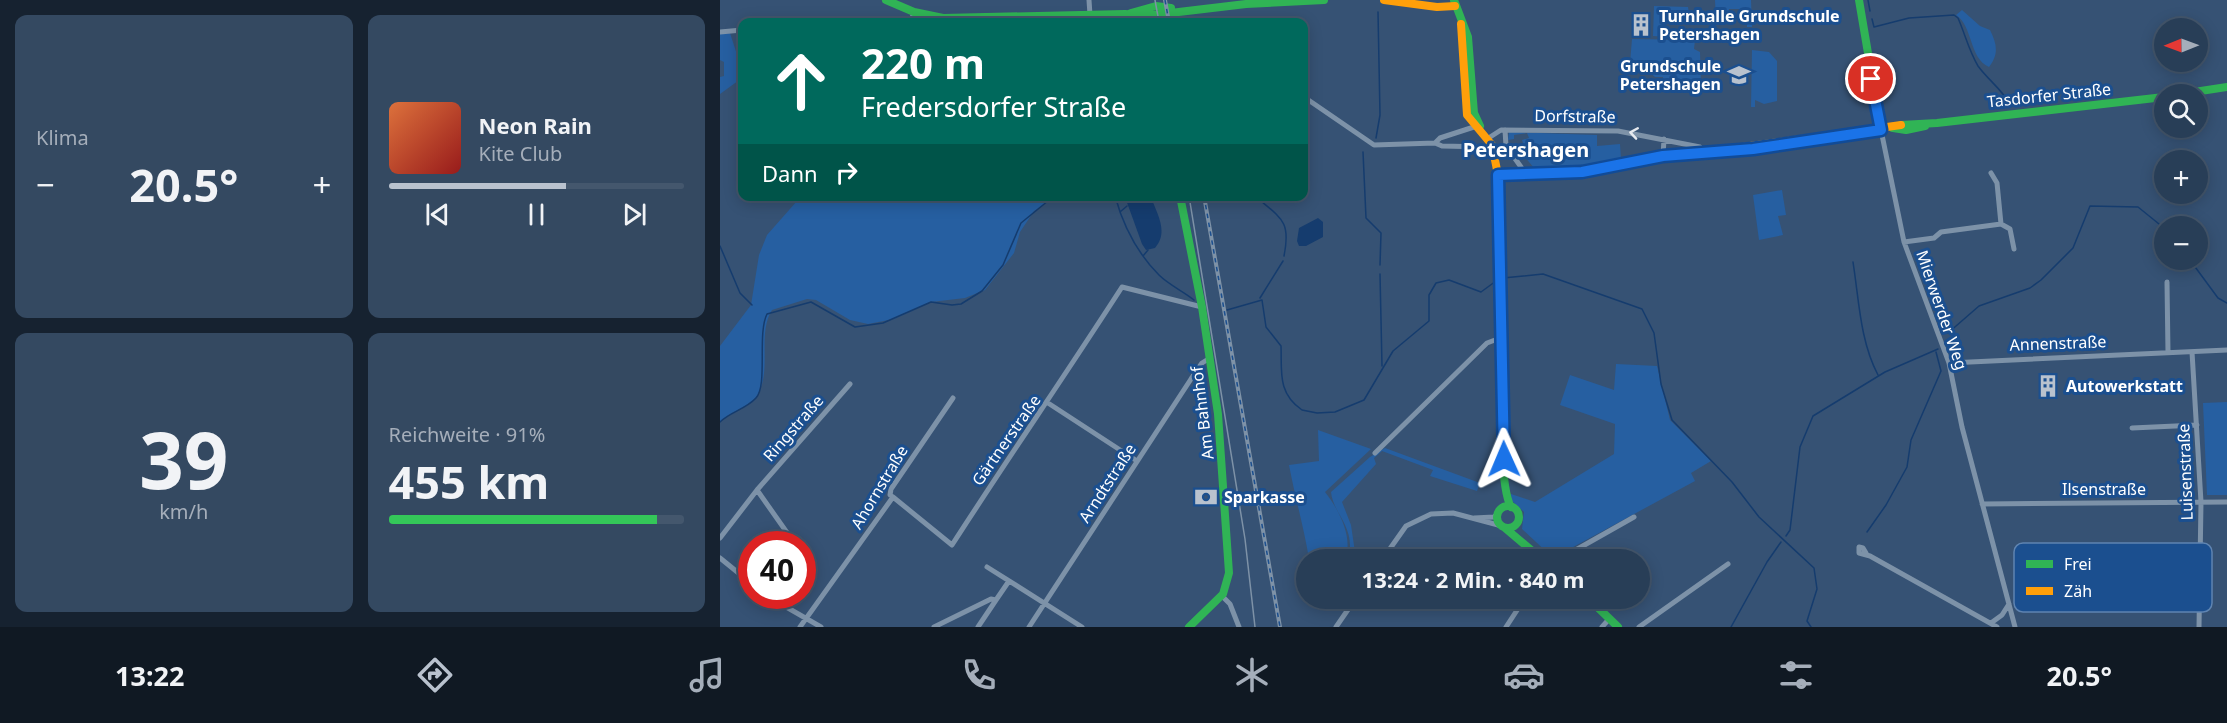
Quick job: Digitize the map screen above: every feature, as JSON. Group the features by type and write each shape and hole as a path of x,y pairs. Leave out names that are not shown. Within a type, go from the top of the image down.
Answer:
{"main road":[{"path":"886,0 914,12 950,18"},
{"path":"990,18 1149,15 1160,6 1196,10 1324,0"},
{"path":"1384,0 1437,7 1454,3 1468,37 1477,126 1488,141 1500,148 1498,175 1502,273 1504,475 1507,500 1518,514 1517,530 1528,546"},
{"path":"1859,0 1881,130"},
{"path":"2208,90 2227,87"},
{"name":"Tasdorfer Straße","path":"1881,130 1913,129 1937,123 2154,98"},
{"name":"Dorfstraße","path":"1498,175 1582,172 1663,156 1881,130"},
{"name":"Am Bahnhof","path":"1181,201 1202,307 1223,463 1229,562 1228,581 1222,596"},
{"path":"1504,475 1497,520 1531,549"},
{"path":"1499,512 1511,507"},
{"path":"1503,527 1513,527 1517,523"},
{"path":"1190,627 1222,596"},
{"path":"1600,609 1618,627"}],"street":[{"path":"1089,0 1090,15"},
{"path":"912,18 914,12"},
{"path":"720,32 738,30"},
{"name":"Dorfstraße","path":"1308,101 1374,144 1435,143 1464,148 1488,141 1504,130 1618,131 1700,147 1701,152"},
{"name":"Dorfstraße","path":"1435,143 1440,138 1477,126"},
{"path":"1504,130 1506,146 1521,167"},
{"name":"Mierwerder Weg","path":"1881,130 1904,242 1949,363 1982,504 2015,627"},
{"path":"1663,156 1664,139"},
{"path":"1991,173 1997,183 2001,224"},
{"path":"1904,242 1934,238 1941,232 2001,224 2010,229 2014,249"},
{"path":"2167,282 2168,353"},
{"name":"Gärtnerstraße","path":"893,497 952,544 1030,426 1048,403 1122,288 1202,307"},
{"path":"1375,453 1487,343 1503,337"},
{"name":"Annenstraße","path":"1949,363 2227,350"},
{"name":"Luisenstraße","path":"2192,351 2201,502 2200,543"},
{"name":"Arndtstraße","path":"1029,627 1202,363 1210,358"},
{"name":"Ringstraße","path":"720,538 757,490 850,384"},
{"name":"Ahornstraße","path":"800,627 893,497 890,495 891,489 953,398"},
{"path":"1048,403 1137,461"},
{"path":"2132,428 2197,425"},
{"path":"757,490 786,531"},
{"name":"Ilsenstraße","path":"1982,504 2227,502"},
{"path":"1389,549 1400,532 1413,522 1439,513 1488,518 1499,512"},
{"path":"1464,516 1503,527"},
{"path":"1577,549 1634,517"},
{"path":"1866,554 1997,627"},
{"path":"720,558 738,573"},
{"path":"1639,627 1728,564"},
{"path":"987,567 1082,627"},
{"path":"978,627 1009,580"},
{"path":"1222,596 1230,604 1239,627"},
{"path":"934,627 991,599 996,600"},
{"path":"1990,622 2002,615 2009,604"},
{"path":"790,609 821,627"},
{"path":"1336,627 1348,609"},
{"path":"1506,627 1518,609"},
{"name":"Luisenstraße","path":"2199,612 2199,627"},
{"path":"1602,627 1610,618"}],"shaded area":[{"path":"1715,0 1751,0 1752,27 1747,27 1747,17 1741,17 1740,9 1729,9 1729,16 1720,16 1719,21 1716,21"},
{"path":"1654,6 1688,7 1689,13 1660,13 1662,27 1660,34 1669,37 1653,36"},
{"path":"1962,10 1980,26 1990,30 1996,49 1989,67 1978,57 1966,26 1956,15"},
{"path":"730,33 738,58 738,81 720,94 720,77 724,76 724,62 720,60 720,34"},
{"path":"1632,39 1695,40 1694,49 1700,52 1701,84 1663,84 1663,77 1655,77 1644,67 1633,67 1630,63"},
{"path":"1752,50 1769,52 1777,61 1777,101 1764,104 1755,100 1755,107 1751,107"},
{"path":"1509,132 1597,135 1597,146 1620,144 1621,159 1598,164 1534,168 1524,156 1528,152 1529,159 1538,159 1536,143 1528,144 1528,149 1525,150 1522,140 1529,138 1527,133 1514,135 1514,139 1508,140"},
{"path":"1782,190 1786,215 1778,216 1783,235 1759,240 1753,195"},
{"path":"797,201 1049,201 1034,211 1020,232 1014,253 985,290 965,298 931,302 894,319 868,324 850,320 816,300 807,299 772,310 765,330 764,374 758,394 751,402 720,422 720,346 751,305 759,255 767,235"},
{"path":"1126,201 1153,201 1159,216 1161,236 1159,242 1155,248 1146,250"},
{"path":"1318,218 1323,222 1323,237 1306,246 1299,246 1297,241 1299,228"},
{"path":"1616,364 1657,366 1670,420 1711,461 1691,473 1695,481 1570,549 1543,549 1522,529 1524,512 1511,500 1511,494 1535,502 1614,454 1615,424 1560,405 1570,375 1614,390"},
{"path":"2227,402 2227,495 2207,495 2203,403"},
{"path":"1318,430 1371,449 1325,492 1335,506 1343,524 1348,542 1347,549 1307,549 1289,465 1319,461"},
{"path":"1385,448 1480,483 1477,491 1430,476 1433,470 1382,451 1374,458 1376,464 1342,502 1351,525 1355,549 1350,549 1347,530 1331,492 1370,457"}],"waterway":[{"path":"1868,0 1870,11"},
{"path":"1376,138 1380,115 1378,12"},
{"path":"1872,19 1874,27 1909,18 1954,15 1958,18 1978,66 2011,106"},
{"path":"1363,152 1366,218 1381,233 1380,265"},
{"path":"720,422 752,402 760,391 763,334 767,314 811,302 855,327 883,323 931,302 961,304 982,291 1003,265 1021,223 1048,201"},
{"path":"1117,201 1127,228 1151,267 1163,279 1194,300"},
{"path":"1261,201 1278,216 1285,228 1284,256"},
{"path":"1120,212 1127,206"},
{"path":"1948,333 1979,306 2030,288 2041,280 2073,248 2090,206 2138,207 2154,220"},
{"path":"720,246 740,293 752,305"},
{"path":"1143,256 1148,250"},
{"path":"1260,298 1283,261"},
{"path":"1853,262 1867,348 1878,375"},
{"path":"2197,270 2218,298 2227,303"},
{"path":"1380,274 1382,366"},
{"path":"1503,278 1543,274 1642,309 1654,333 1661,384 1672,420 1732,482 1759,517 1814,568 1817,589 1807,621 1811,627"},
{"path":"1227,310 1262,300 1266,327 1281,346 1282,381 1288,396 1302,410 1317,413 1335,412 1364,400 1393,351 1429,321 1429,295 1436,283 1449,280 1481,292 1496,281"},
{"path":"1786,536 1790,530 1800,447 1813,416 1885,372 1938,349"},
{"path":"1867,532 1886,505 1907,467 1911,440 1941,371 1936,352"},
{"path":"1731,627 1767,562 1781,542"}],"tram line":[{"path":"1155,0 1158,18"},
{"path":"1190,201 1245,539 1255,627"}],"railway":[{"path":"1165,0 1168,18"},
{"path":"1205,201 1280,627"}],"traffic: fast":[{"path":"886,0 914,12 943,18 1125,14 1145,16 1246,4 1324,0"},
{"path":"1454,0 1468,37 1474,113 1480,126"},
{"path":"1859,0 1881,130"},
{"path":"1131,13 1156,6 1171,8"},
{"path":"2208,90 2227,87"},
{"path":"1901,125 1937,123 2154,98"},
{"path":"1893,128 1906,130 1925,126"},
{"path":"1181,201 1202,307 1218,414 1229,573 1223,594 1189,627"},
{"path":"1501,331 1502,450 1507,494 1511,507"},
{"path":"1508,506 1516,509 1519,517 1516,525 1508,528 1500,525 1497,517 1500,509 1508,506"},
{"path":"1505,528 1530,549"},
{"path":"1599,609 1618,627"}],"traffic: slow":[{"path":"1384,0 1437,7 1455,6"},
{"path":"1461,24 1467,115 1492,145 1498,175 1501,331"},
{"path":"1722,150 1901,125"},
{"path":"1498,175 1569,173 1663,156 1727,151"}],"place":[{"name":"Turnhalle Grundschule Petershagen","path":"1641,25"},
{"name":"Grundschule Petershagen","path":"1739,75"},
{"name":"Autowerkstatt","path":"2048,386"},
{"name":"Sparkasse","path":"1206,497"}],"district":[{"name":"Petershagen","path":"1526,149"}],"route":[{"path":"1504,459 1503,325 1498,175 1582,172 1663,156 1753,149 1774,144 1881,130 1871,79"}]}
